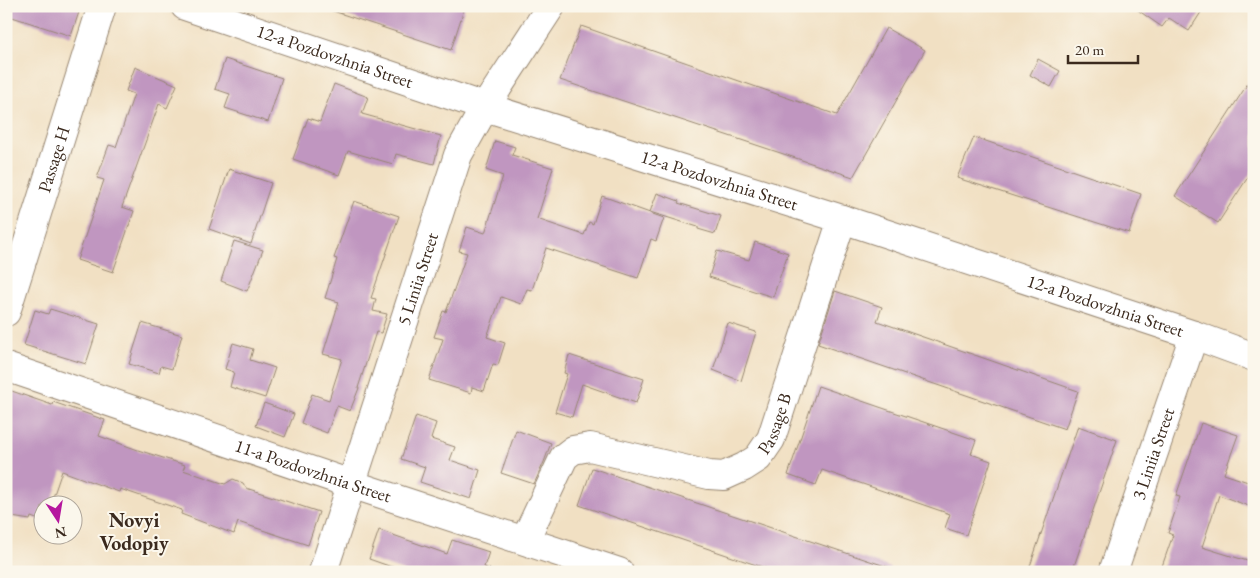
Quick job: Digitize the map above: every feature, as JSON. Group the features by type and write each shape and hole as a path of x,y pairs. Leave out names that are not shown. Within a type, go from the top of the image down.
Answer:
{"street":[{"name":"Passage H","path":"6,312 102,6"},
{"name":"12-a Pozdovzhnia Street","path":"184,6 485,107 842,219 1194,335 1254,357"},
{"name":"5 Liniia Street","path":"323,572 458,156 485,107 551,6"},
{"name":"Passage B","path":"525,540 564,457 573,450 590,447 708,475 724,476 758,458 771,438 842,219"},
{"name":"3 Liniia Street","path":"1113,572 1194,335"},
{"name":"11-a Pozdovzhnia Street","path":"6,367 351,484 620,572"}],"building":[{"path":"6,6 81,6 71,36 6,15"},
{"path":"331,6 465,6 451,50 330,10"},
{"path":"1132,6 1205,6 1189,31 1169,18 1162,27"},
{"path":"581,26 837,115 886,28 925,50 853,177 560,80"},
{"path":"225,59 282,78 268,122 225,108 230,94 215,89"},
{"path":"1038,59 1060,71 1051,87 1030,75"},
{"path":"135,67 177,85 167,108 159,104 122,207 134,211 113,272 77,260 104,180 97,178 109,145 116,147 134,94 126,91"},
{"path":"1254,74 1254,168 1218,223 1175,196"},
{"path":"334,84 368,97 362,114 441,136 434,164 396,154 393,164 348,151 339,175 293,159 308,118 320,122"},
{"path":"974,137 1141,194 1129,233 957,178"},
{"path":"495,141 515,147 512,155 553,168 537,219 584,235 589,222 593,224 602,196 664,218 656,241 651,239 638,278 546,248 532,290 527,289 521,304 501,297 487,337 505,343 498,365 493,364 484,391 472,387 471,393 429,380 443,339 434,337 443,311 446,312 467,253 459,251 467,227 485,233 503,176 486,170"},
{"path":"229,169 271,183 251,244 209,229"},
{"path":"657,193 679,201 678,203 721,216 715,234 650,212"},
{"path":"354,201 399,216 371,298 376,299 373,311 387,314 381,333 376,332 350,411 337,406 327,433 301,423 312,394 329,400 342,359 323,354 339,302 325,298 337,259 334,258"},
{"path":"234,241 263,250 247,291 221,281"},
{"path":"755,242 788,253 773,297 709,277 717,251 749,260"},
{"path":"835,291 882,307 877,321 1078,391 1065,429 818,344"},
{"path":"50,309 99,324 86,364 24,345 35,310 48,314"},
{"path":"142,323 182,335 172,369 161,366 159,373 129,364"},
{"path":"728,323 756,332 741,381 713,370"},
{"path":"233,343 253,349 250,360 275,368 265,398 230,387 234,372 225,369"},
{"path":"569,355 644,379 636,403 582,384 572,417 555,412 567,374 564,373"},
{"path":"818,386 976,440 971,454 991,461 966,535 945,528 950,514 822,470 816,485 788,475"},
{"path":"6,389 52,405 53,402 105,420 99,436 185,465 183,470 225,484 233,479 243,483 246,488 319,512 308,545 238,522 234,534 181,514 182,510 120,489 119,492 62,471 53,496 32,496 32,517 30,520 6,516"},
{"path":"264,403 294,414 285,437 256,426"},
{"path":"416,416 436,423 431,439 455,447 450,460 480,470 471,499 420,482 425,467 401,459"},
{"path":"1201,423 1238,435 1224,474 1254,484 1254,508 1219,495 1202,547 1254,563 1254,572 1160,572 1173,535 1168,533 1180,497 1176,496"},
{"path":"1078,426 1117,440 1072,572 1028,572"},
{"path":"516,430 551,443 534,484 501,473"},
{"path":"592,468 891,568 891,572 777,572 579,505"},
{"path":"379,530 447,554 452,540 489,552 484,567 490,569 489,572 406,572 369,559"}],"district":[{"name":"Novyi Vodopiy","path":"134,532"}]}
